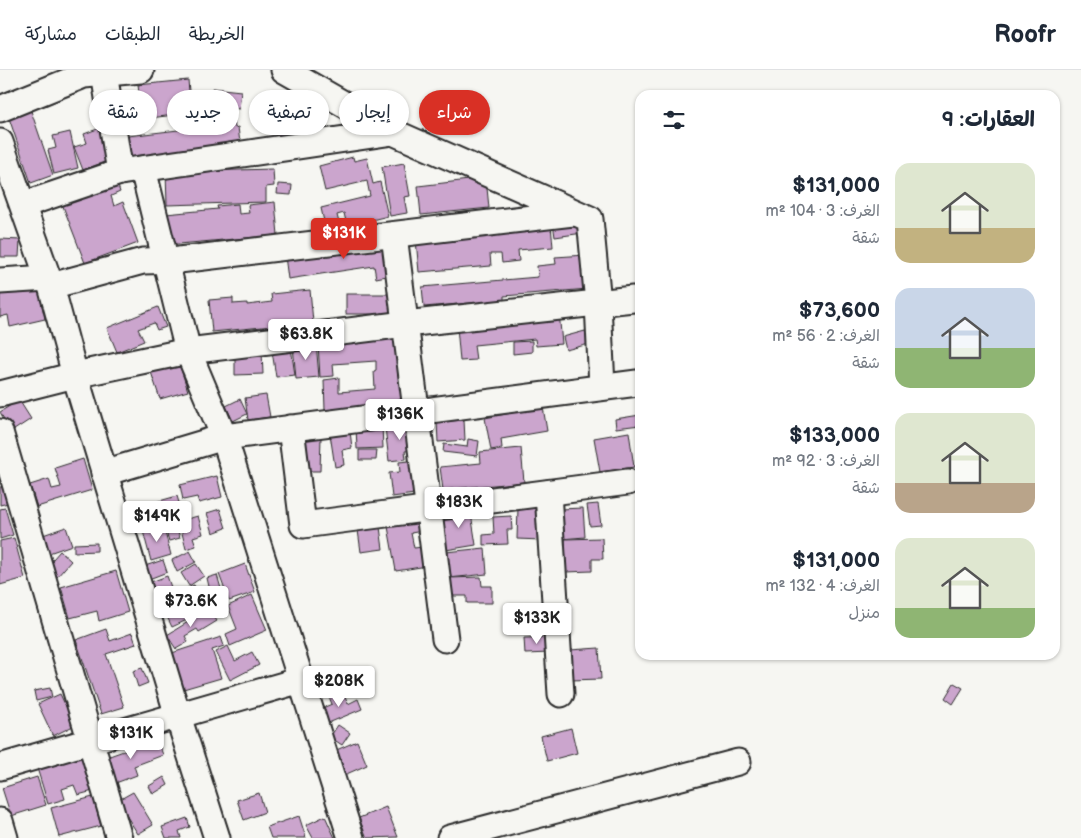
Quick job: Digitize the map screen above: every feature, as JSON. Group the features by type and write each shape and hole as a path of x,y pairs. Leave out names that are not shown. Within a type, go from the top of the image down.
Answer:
{"street":[{"path":"0,109 55,77 141,70"},
{"path":"284,70 339,101"},
{"path":"104,73 131,170 165,260 188,351 224,437 351,838"},
{"path":"23,205 131,170 372,135"},
{"path":"400,135 590,219 598,303 602,387"},
{"path":"0,142 49,282 104,473 217,838"},
{"path":"0,281 49,282 143,262 573,213"},
{"path":"394,234 445,639"},
{"path":"0,394 75,375 188,351 405,324 633,300"},
{"path":"104,473 224,437 635,382"},
{"path":"291,428 303,525 628,482"},
{"path":"0,432 119,838"},
{"path":"548,493 561,694"},
{"path":"0,767 301,680"},
{"path":"450,838 738,762"},
{"path":"0,821 5,838"}],"building":[{"path":"188,80 189,90 167,90 167,116 157,117 157,90 139,90 138,85"},
{"path":"213,88 232,90 213,90"},
{"path":"239,91 241,91 239,109"},
{"path":"31,111 53,175 31,183 9,118"},
{"path":"167,131 167,135 239,135 240,143 131,158 128,136 157,135 157,133"},
{"path":"70,132 78,168 54,174 48,150 56,148 53,136"},
{"path":"89,132 89,135 103,135 112,159 83,170 74,147 87,143 84,134"},
{"path":"275,135 299,135 276,139"},
{"path":"353,157 354,161 367,158 373,184 380,182 388,216 347,226 344,213 337,215 339,223 325,226 321,208 370,196 367,181 325,191 319,166"},
{"path":"404,163 410,196 404,197 407,213 390,216 382,167"},
{"path":"273,169 274,186 266,187 266,202 167,205 166,172"},
{"path":"486,178 489,208 421,215 418,186"},
{"path":"116,180 120,192 111,196 114,206 123,202 138,243 85,263 61,201"},
{"path":"278,184 292,185 291,195 277,194"},
{"path":"275,202 278,235 168,245 166,214 218,209 217,206 238,204 239,214 249,213 248,205"},
{"path":"580,218 583,233 555,237 553,223"},
{"path":"551,225 553,247 518,250 519,261 502,263 501,254 490,254 491,266 419,272 416,240"},
{"path":"1,239 20,240 19,257 1,257"},
{"path":"392,239 397,274 376,278 374,266 288,279 285,256"},
{"path":"586,255 588,289 504,296 504,300 424,307 422,287 538,277 537,266 556,264 555,257"},
{"path":"37,282 45,319 10,327 8,315 0,317 0,289"},
{"path":"310,290 313,322 212,332 209,300 233,298 233,304 247,303 247,305 272,302 271,294"},
{"path":"346,294 399,294 399,314 346,314"},
{"path":"158,307 166,327 157,330 154,323 138,329 144,341 117,352 107,328"},
{"path":"559,312 562,344 536,346 535,339 474,345 476,360 460,361 457,327"},
{"path":"585,331 589,344 566,350 563,337"},
{"path":"401,337 406,404 325,410 324,380 339,378 339,392 375,389 374,371 376,370 376,361 333,364 334,376 320,377 318,343"},
{"path":"532,341 532,352 513,354 513,342"},
{"path":"316,343 319,377 296,379 293,345"},
{"path":"291,348 295,375 276,377 272,351"},
{"path":"262,352 263,374 235,375 235,353"},
{"path":"178,360 188,391 160,399 150,369"},
{"path":"266,395 270,417 248,420 245,398"},
{"path":"240,399 247,414 233,421 226,406"},
{"path":"19,400 31,419 11,432 0,412"},
{"path":"543,407 547,431 501,439 502,448 491,450 485,418"},
{"path":"635,416 635,426 616,428 615,419"},
{"path":"464,420 465,440 438,442 437,422"},
{"path":"414,424 417,450 405,451 406,459 389,461 385,427"},
{"path":"382,425 383,448 357,449 356,427"},
{"path":"350,431 352,448 342,450 344,465 335,467 330,434"},
{"path":"629,432 634,467 600,472 594,438"},
{"path":"300,437 321,437 320,471 299,471"},
{"path":"468,439 479,441 477,456 443,452 444,444 467,447"},
{"path":"521,448 524,482 443,490 440,467 481,463 480,452"},
{"path":"359,450 377,450 376,460 359,460"},
{"path":"83,459 92,490 37,507 30,485 49,479 52,489 61,487 55,468"},
{"path":"418,460 422,493 392,497 389,473 400,472 399,462"},
{"path":"217,476 222,497 199,503 197,497 183,500 180,485"},
{"path":"4,486 8,503 0,505 0,487"},
{"path":"177,496 182,513 161,519 156,502"},
{"path":"598,504 601,525 590,526 587,505"},
{"path":"470,507 476,545 446,550 442,512"},
{"path":"5,508 13,535 0,539 0,509"},
{"path":"518,508 542,508 541,540 517,539"},
{"path":"583,508 585,537 561,539 560,509"},
{"path":"220,509 226,528 213,533 207,513"},
{"path":"198,516 203,534 193,537 196,546 186,549 179,521"},
{"path":"419,516 422,531 411,533 414,548 423,547 427,566 396,571 387,521"},
{"path":"511,516 512,530 507,530 508,544 483,545 483,535 494,534 493,517"},
{"path":"379,520 383,549 361,552 357,523"},
{"path":"163,525 171,555 151,561 143,531"},
{"path":"176,525 180,538 169,541 165,528"},
{"path":"66,527 72,545 49,553 43,535"},
{"path":"14,538 25,578 0,585 0,541"},
{"path":"602,538 603,559 592,559 592,571 566,572 565,539"},
{"path":"97,543 97,551 74,552 74,544"},
{"path":"485,548 487,574 449,578 446,552"},
{"path":"60,551 71,561 57,577 46,567"},
{"path":"190,551 196,562 177,572 172,560"},
{"path":"163,560 167,572 149,579 145,566"},
{"path":"196,564 204,576 189,586 181,573"},
{"path":"245,564 255,592 229,601 219,574"},
{"path":"116,571 128,612 99,621 97,611 70,618 61,587"},
{"path":"217,575 222,592 211,595 207,578"},
{"path":"167,576 172,590 156,596 151,582"},
{"path":"481,577 482,586 492,586 492,603 467,603 467,596 449,596 449,578"},
{"path":"194,585 204,612 172,627 160,602"},
{"path":"252,595 267,630 230,646 226,634 237,629 228,606"},
{"path":"209,609 217,621 199,632 197,629 185,636 188,642 176,649 167,635"},
{"path":"106,629 110,641 132,633 136,644 106,654 124,707 101,714 76,640"},
{"path":"221,637 224,646 212,650 221,678 180,690 169,654"},
{"path":"550,637 550,653 525,654 524,638"},
{"path":"228,646 235,661 252,652 259,665 230,680 216,652"},
{"path":"599,648 601,679 571,680 570,650"},
{"path":"142,668 148,683 138,687 133,671"},
{"path":"954,683 963,688 953,704 945,698"},
{"path":"50,688 52,697 36,701 34,691"},
{"path":"342,691 348,704 358,699 362,709 326,724 320,709 332,704 329,697"},
{"path":"60,694 75,725 53,736 38,704"},
{"path":"338,725 350,733 342,745 330,737"},
{"path":"571,728 577,753 547,761 541,736"},
{"path":"157,739 163,755 134,766 137,775 113,784 104,758"},
{"path":"357,741 367,765 342,776 332,752"},
{"path":"82,754 93,791 78,795 74,785 62,789 65,799 48,804 37,768"},
{"path":"37,777 46,805 11,816 2,788"},
{"path":"164,777 168,785 153,794 149,786"},
{"path":"133,792 153,825 138,834 117,801"},
{"path":"259,793 265,812 244,820 237,800"},
{"path":"93,797 101,826 59,837 51,808"},
{"path":"386,807 398,837 367,838 359,818"},
{"path":"299,816 306,838 271,838 267,827"},
{"path":"325,816 335,838 313,838 306,825"},
{"path":"187,818 190,827 179,831 181,838 166,838 162,827"}]}
